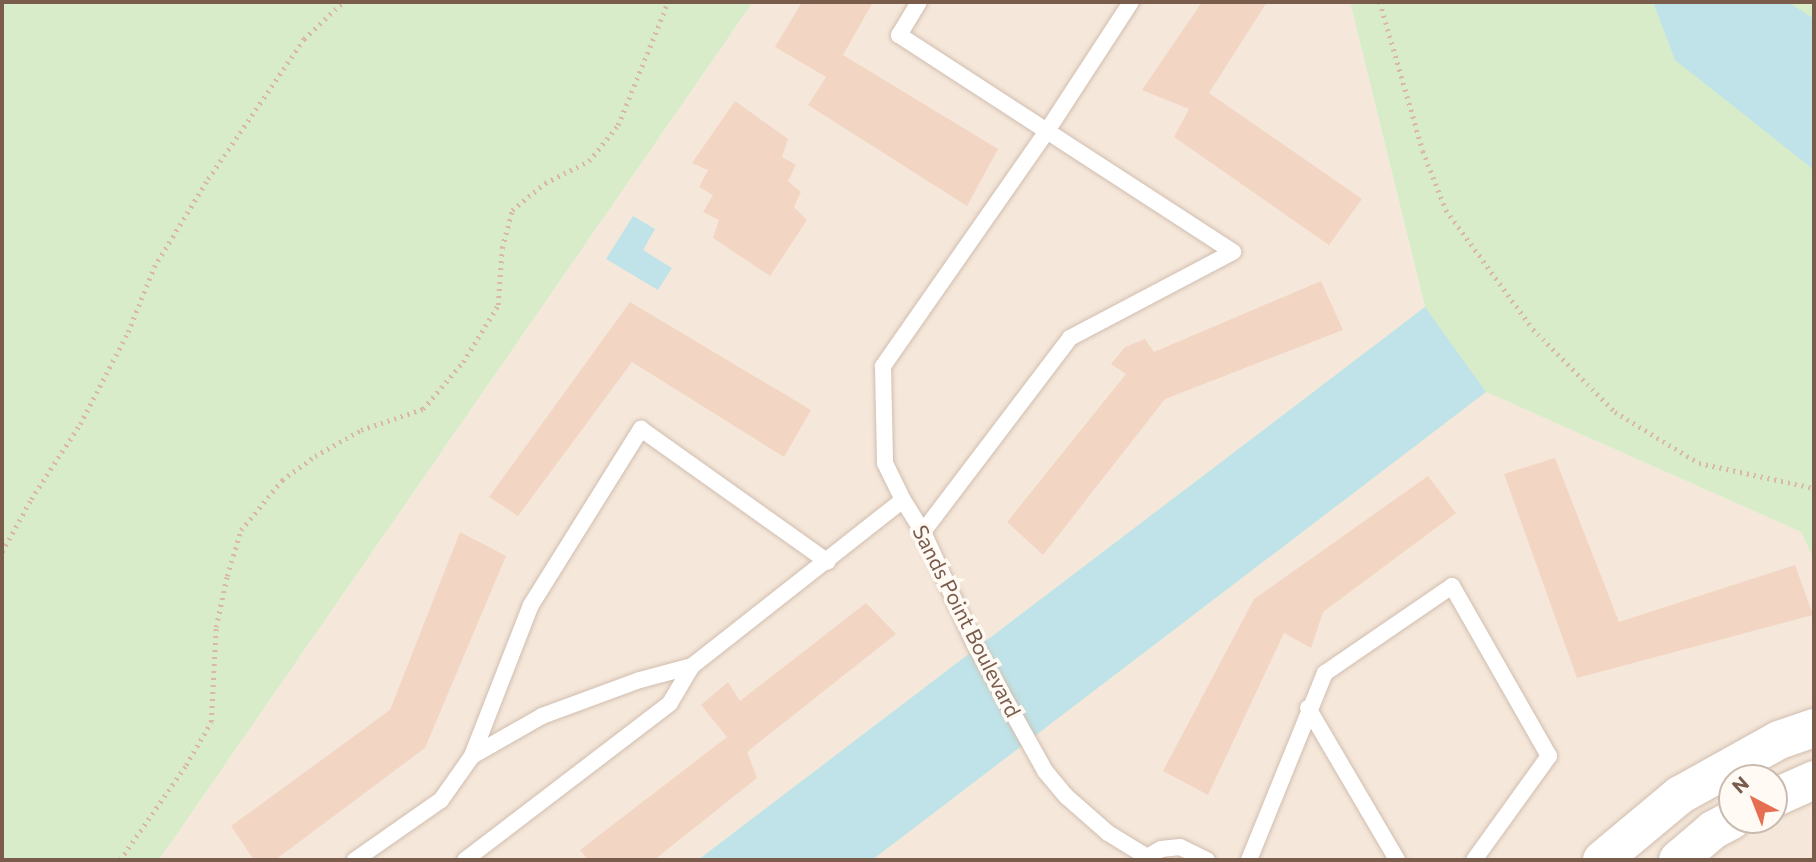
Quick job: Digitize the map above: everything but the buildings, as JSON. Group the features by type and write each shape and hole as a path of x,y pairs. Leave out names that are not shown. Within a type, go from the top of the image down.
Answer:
{"street":[{"path":"1602,860 1680,795 1779,740 1814,728"},
{"path":"1788,792 1814,780"},
{"path":"1678,860 1718,827"}],"lane":[{"path":"919,2 899,35 1233,252 1070,338 923,532"},
{"path":"1047,131 1131,2"},
{"name":"Sands Point Boulevard","path":"1047,131 883,366 884,463 923,532 975,645 1045,771 1067,797 1108,833 1149,859 1161,849 1180,847 1207,860"},
{"path":"355,860 441,800 472,756 531,605 641,429 828,562"},
{"path":"465,860 670,703 692,666 828,562 903,500"},
{"path":"1249,860 1308,708 1325,673 1452,586 1549,756 1474,860"},
{"path":"472,756 542,716 640,680 692,666"},
{"path":"1308,708 1397,860"}],"path":[{"path":"2,552 30,499 80,424 128,332 154,267 208,179 304,38 343,2"},
{"path":"120,860 186,765 211,722 216,627 227,576 242,530 282,481 304,464 361,430 423,410 463,362 498,305 502,248 512,210 545,183 589,161 618,125 668,2"},
{"path":"1380,2 1423,151 1446,210 1533,329 1615,412 1699,463 1814,488"}],"shaded area":[{"path":"753,2 1350,2 1425,307 698,860 159,860"},
{"path":"1486,392 1801,532 1814,560 1814,860 872,860"}],"green space":[{"path":"2,2 753,2 159,860 2,860"},
{"path":"1350,2 1814,2 1814,560 1801,532 1486,392 872,860 698,860 1425,307"}],"water":[{"path":"1653,2 1788,2 1814,19 1814,170 1675,60"},
{"path":"633,216 655,229 643,250 672,268 658,290 606,259"},
{"path":"1425,307 1486,392 872,860 698,860"}]}
